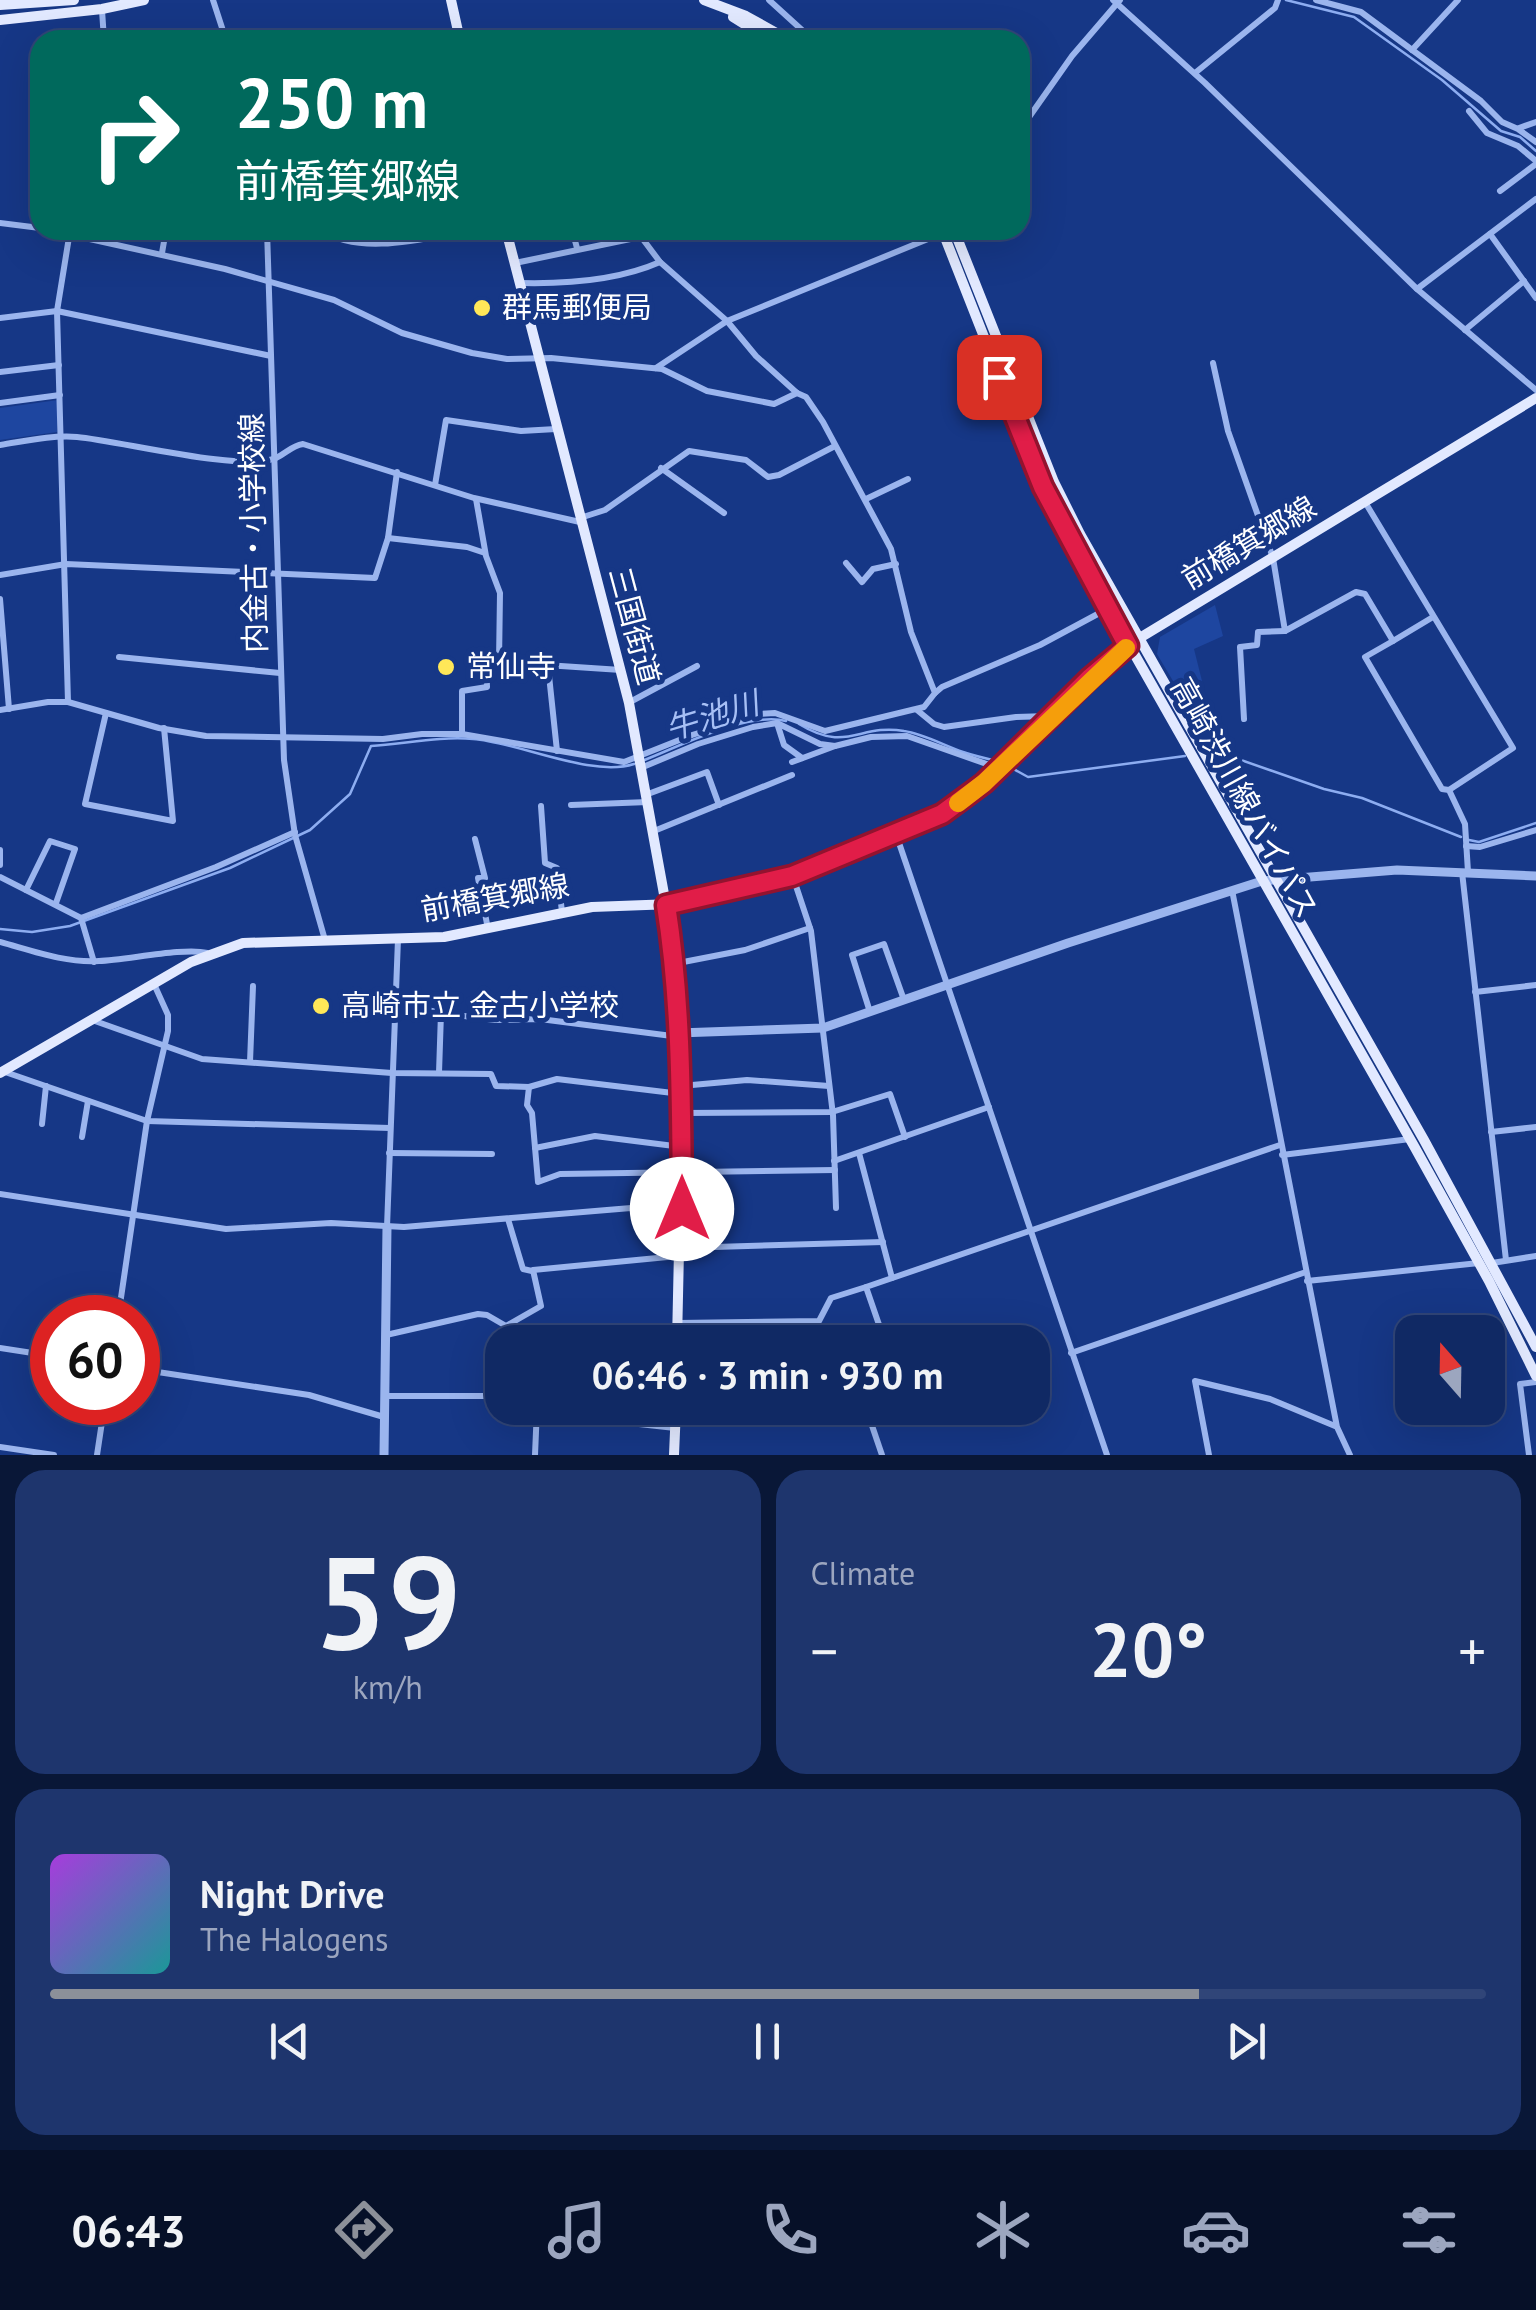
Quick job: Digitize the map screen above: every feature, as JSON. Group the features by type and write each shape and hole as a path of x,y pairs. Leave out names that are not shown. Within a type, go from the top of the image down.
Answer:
{"main road":[{"path":"0,5 74,0"},
{"path":"0,20 102,9 138,0"},
{"path":"451,0 458,30"},
{"path":"704,0 754,30"},
{"path":"704,0 773,30"},
{"name":"三国街道","path":"509,240 629,703 666,905 682,1113 678,1323"},
{"name":"高崎渋川線バイパス","path":"950,240 1043,487 1107,610 1410,1139 1536,1379"},
{"name":"高崎渋川線バイパス","path":"951,240 1054,482 1536,1347"},
{"name":"前橋箕郷線","path":"1,1071 208,954 255,941 444,937 592,906 666,905 792,876 896,834 956,804 1138,638 1536,398"},
{"path":"674,1455 675,1425"}],"street":[{"path":"213,0 223,30"},
{"path":"769,0 802,30"},
{"path":"1194,74 1275,8 1278,0"},
{"path":"1316,0 1361,12 1481,101 1502,122 1536,142"},
{"path":"1412,50 1458,0"},
{"path":"1030,116 1117,1 1417,289 1536,390"},
{"path":"102,9 103,30"},
{"path":"1469,111 1488,133 1518,146 1536,163 1500,191"},
{"path":"1518,128 1536,122"},
{"path":"1417,289 1536,199"},
{"path":"0,223 30,227"},
{"path":"1490,234 1536,298"},
{"path":"68,702 57,311 69,240"},
{"path":"107,240 334,300 402,333 472,353 506,360 656,368 706,391 778,404 796,394"},
{"path":"162,252 164,240"},
{"name":"内金古・小学校線","path":"266,240 284,739 296,836 325,940"},
{"path":"350,240 376,245 408,240"},
{"path":"575,240 577,248"},
{"path":"515,263 610,240"},
{"path":"643,240 660,262 815,410 866,499 896,564 911,632 934,693"},
{"path":"656,368 727,322 925,240"},
{"path":"520,283 560,284 642,270 660,262"},
{"path":"1465,330 1524,281"},
{"path":"0,318 57,311 271,356"},
{"path":"1213,363 1228,431 1273,558 1285,631"},
{"path":"0,372 59,365"},
{"path":"0,403 60,395"},
{"path":"435,485 446,420 521,431 556,429"},
{"path":"0,445 62,436 234,461 276,458 290,447 304,444 476,499 579,520 605,510 680,454 698,450 746,460 768,477 835,446"},
{"path":"661,468 724,513"},
{"path":"0,575 66,564 375,578 388,538 397,472"},
{"path":"866,499 908,479"},
{"path":"476,499 485,553 500,593 500,662"},
{"path":"1365,502 1513,748 1449,790 1442,789 1365,657 1434,617"},
{"path":"388,538 468,547 485,553"},
{"path":"846,563 862,582 873,569 896,564"},
{"path":"1244,720 1240,647 1257,645 1258,632 1285,631 1356,592 1365,594 1393,642"},
{"path":"0,598 4,709 68,702 206,736 382,739 462,734 624,762 641,761 776,723 820,744 836,746"},
{"path":"641,761 692,735 760,714 775,712 825,732 924,707 942,687 1040,645 1107,610"},
{"path":"119,657 280,673"},
{"path":"462,734 462,690 486,687 486,665 500,662 620,670"},
{"path":"548,666 556,751"},
{"path":"629,703 698,666"},
{"path":"916,709 944,727 1052,716"},
{"path":"106,713 85,804 172,821 164,728"},
{"path":"776,723 784,744 803,759"},
{"path":"848,727 852,742"},
{"path":"792,762 836,746 890,735 907,736 1003,765"},
{"path":"571,804 648,798 707,772 719,805"},
{"path":"654,832 792,775"},
{"path":"1449,790 1463,816 1475,992 1506,1260"},
{"path":"541,806 545,862 557,868 562,912"},
{"path":"1466,841 1480,848 1536,830"},
{"path":"896,834 1107,1455"},
{"path":"82,921 296,836"},
{"path":"475,840 485,878 478,878 488,929"},
{"path":"26,890 50,841 74,850 56,903"},
{"path":"0,850 0,865"},
{"path":"394,1003 440,1014 495,1020 540,1019 672,1036 678,1032 824,1028 1262,881 1396,870 1536,876"},
{"path":"792,876 810,928 824,1028 836,1208"},
{"path":"0,877 56,903 82,921 94,962"},
{"path":"1232,889 1337,1427 1350,1455"},
{"path":"673,964 745,950 810,928"},
{"path":"384,1455 387,1227 398,939"},
{"path":"0,942 57,958 94,962 192,951 208,954"},
{"path":"870,1012 852,955 884,944 904,1000"},
{"path":"122,1295 148,1121 168,1031 168,1016 154,983"},
{"path":"1475,992 1536,985"},
{"path":"250,1062 253,986"},
{"path":"439,1073 440,1014"},
{"path":"91,1020 202,1059 392,1072 490,1074 496,1086 529,1087 557,1080 681,1090 746,1080 830,1086"},
{"path":"1,1071 148,1121 390,1128"},
{"path":"42,1124 46,1086"},
{"path":"529,1087 527,1105 532,1113 538,1182 560,1174 835,1170"},
{"path":"682,1113 832,1112 890,1094 905,1138"},
{"path":"82,1136 88,1101"},
{"path":"834,1161 990,1107"},
{"path":"1491,1132 1536,1127"},
{"path":"535,1148 595,1136 682,1147"},
{"path":"1282,1155 1410,1139"},
{"path":"678,1323 818,1321 831,1298 1280,1145"},
{"path":"859,1153 892,1278"},
{"path":"389,1154 492,1154"},
{"path":"0,1194 226,1229 331,1223 387,1227 631,1208 682,1209"},
{"path":"508,1219 522,1268 532,1271 681,1252 884,1242"},
{"path":"1492,1263 1536,1256"},
{"path":"1071,1353 1307,1277 1478,1263"},
{"path":"508,1325 541,1306 532,1271"},
{"path":"866,1287 879,1325"},
{"path":"386,1335 478,1314 504,1325"},
{"path":"0,1348 30,1353"},
{"path":"160,1372 309,1395 386,1417"},
{"path":"1529,1455 1520,1384 1536,1379"},
{"path":"1209,1455 1194,1381 1270,1399 1337,1427"},
{"path":"386,1396 485,1396"},
{"path":"97,1455 102,1425"},
{"path":"535,1455 536,1425"},
{"path":"648,1425 675,1428"},
{"path":"872,1425 882,1455"},
{"path":"0,1446 54,1455"}],"shaded area":[{"path":"58,400 57,432 0,440 0,408"},
{"path":"1215,605 1223,636 1194,649 1202,681 1176,686 1157,654 1160,637"}],"waterway":[{"path":"1286,0 1354,17 1442,80 1501,131 1520,137 1536,151"},
{"name":"牛池川","path":"642,761 733,726 770,719 786,721"},
{"name":"牛池川","path":"799,724 830,737 904,731 1001,762"},
{"name":"牛池川","path":"0,929 32,932 70,926 230,868 310,830 350,794 371,746 460,738 576,763 617,767 634,764"},
{"name":"牛池川","path":"1008,766 1028,777 1185,756"},
{"name":"牛池川","path":"1213,756 1238,759 1362,798 1461,837"},
{"name":"牛池川","path":"1469,840 1479,842 1536,823"}],"slow traffic":[{"path":"958,803 1126,648"}],"place":[{"name":"群馬郵便局","path":"482,308"},
{"name":"常仙寺","path":"446,667"},
{"name":"高崎市立 金古小学校","path":"321,1006"}],"route":[{"path":"682,1209 677,1001 666,905 792,876 942,814 984,783 1090,678 1128,646 1043,487 999,377"}]}
